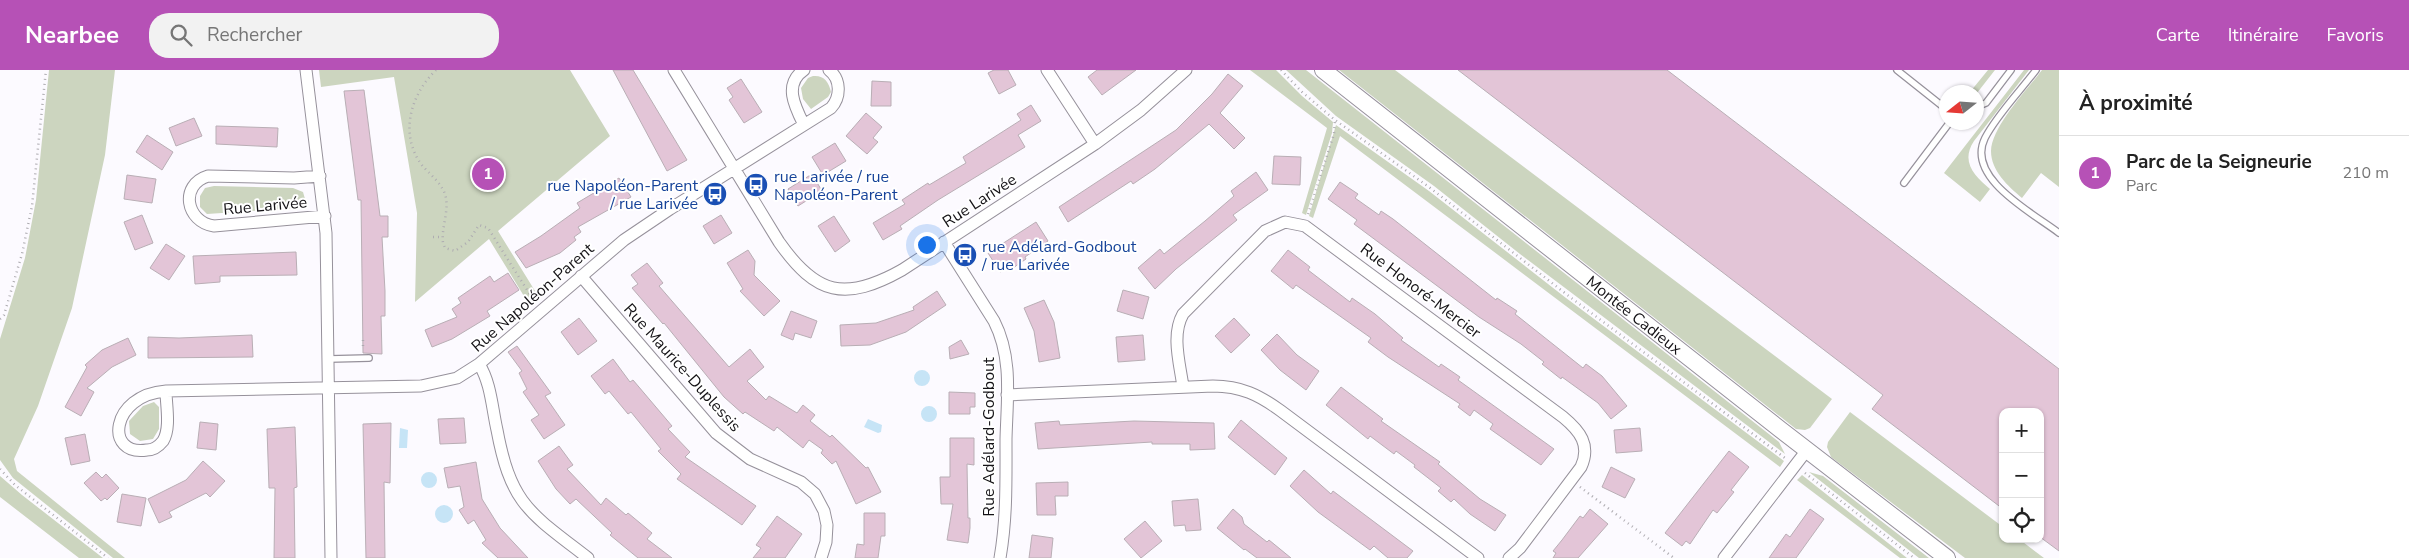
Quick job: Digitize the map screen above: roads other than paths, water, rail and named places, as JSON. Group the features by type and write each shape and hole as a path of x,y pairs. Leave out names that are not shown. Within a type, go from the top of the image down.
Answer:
{"street":[{"name":"Rue Larivée","path":"306,70 325,216 330,387 331,558"},
{"name":"Rue Larivée","path":"674,70 791,259 807,276 821,285 841,289 864,287 888,278 1095,144 1141,110 1186,70"},
{"path":"804,70 795,79 792,90 796,110 804,125"},
{"path":"735,168 804,125 835,103 838,93 837,81 829,70"},
{"path":"1047,70 1095,144"},
{"name":"Montée Cadieux","path":"1322,70 1947,558"},
{"name":"Rue Napoléon-Parent","path":"330,387 410,386 436,384 457,378 479,364 624,240 735,168"},
{"name":"Rue Larivée","path":"320,176 294,178 208,176 201,178 192,187 189,205 196,218 207,225 214,226 325,216"},
{"name":"Rue Honoré-Mercier","path":"1183,387 1177,337 1178,325 1182,314 1266,231 1285,222 1306,226 1563,417 1575,427 1583,438 1586,456 1581,467 1520,548 1509,558"},
{"name":"Rue Adélard-Godbout","path":"944,242 1000,333 1007,363 1006,515 1000,558"},
{"name":"Rue Maurice-Duplessis","path":"581,276 716,432 750,459 801,482 815,494 824,511 828,534 821,558"},
{"path":"479,364 488,386 505,469 519,498 542,522 588,558"},
{"path":"166,391 166,423 163,441 158,446 147,450 134,450 128,447 123,443 118,430 120,418 124,411 141,397 166,391 330,387"},
{"path":"1008,395 1183,387 1232,387 1258,395 1478,558"},
{"path":"1724,558 1807,450"}],"lane":[{"path":"1897,70 1939,103"},
{"path":"1984,104 2011,70"},
{"path":"2036,70 1985,138 1981,152 1982,162 1994,183 2059,233"},
{"path":"1904,182 1944,130"},
{"path":"329,359 369,358"}],"water":[{"path":"922,370 928,372 930,378 928,384 922,386 916,384 914,378 916,372"},
{"path":"929,406 935,408 937,414 935,420 929,422 923,420 921,414 923,408"},
{"path":"868,419 882,425 881,432 878,433 864,427"},
{"path":"400,428 408,430 407,448 399,448"},
{"path":"429,472 435,474 437,480 435,486 429,488 423,486 421,480 423,474"},
{"path":"444,505 452,510 453,514 448,522 444,523 436,518 435,514 440,506"}],"place":[{"name":"Parc de la Seigneurie","path":"488,174"},
{"name":"rue Larivée / rue Napoléon-Parent","path":"756,185"},
{"name":"rue Napoléon-Parent / rue Larivée","path":"715,194"},
{"name":"rue Adélard-Godbout / rue Larivée","path":"965,255"}]}
